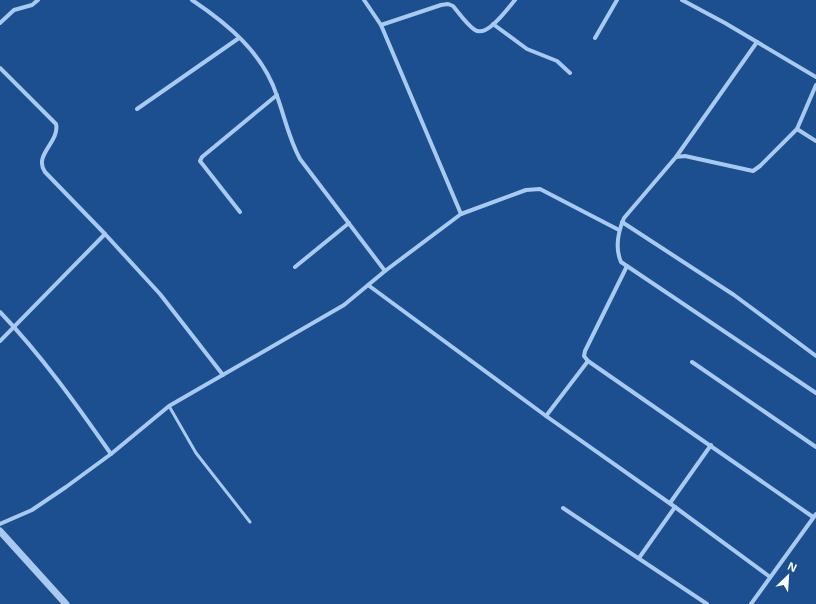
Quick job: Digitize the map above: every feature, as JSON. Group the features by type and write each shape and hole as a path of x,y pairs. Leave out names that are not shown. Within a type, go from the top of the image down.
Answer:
{"street":[{"path":"0,23 8,13 32,5 38,0"},
{"path":"192,0 220,20 262,63 277,95 292,144 300,159 385,271"},
{"path":"364,0 381,25 461,214"},
{"path":"381,25 448,4 453,6 475,30 485,31 515,0"},
{"path":"595,38 618,0"},
{"path":"682,0 816,77"},
{"path":"493,24 528,49 557,61 570,73"},
{"path":"137,109 239,38"},
{"path":"756,42 676,157 624,218 620,230 617,252 621,262 816,393"},
{"path":"0,68 56,124 56,133 41,161 41,167 160,294 222,375"},
{"path":"676,157 685,156 753,171 760,166 797,129 816,85"},
{"path":"240,212 200,161 202,157 277,95"},
{"path":"797,129 816,141"},
{"path":"0,524 32,510 66,487 111,454 169,406 344,305 385,271 461,214 526,190 540,189 620,230"},
{"path":"622,222 734,295 816,356"},
{"path":"295,267 349,223"},
{"path":"0,341 105,234"},
{"path":"627,266 585,351 584,356 588,361 710,445 815,515 751,604"},
{"path":"368,285 546,416 670,503 770,577"},
{"path":"0,312 60,381 111,454"},
{"path":"546,416 588,361"},
{"path":"692,362 816,447"},
{"path":"670,503 710,445"},
{"path":"639,558 675,507"},
{"path":"563,508 707,604"},
{"path":"0,531 66,604"}],"lane":[{"path":"169,406 196,453 250,522"}]}
